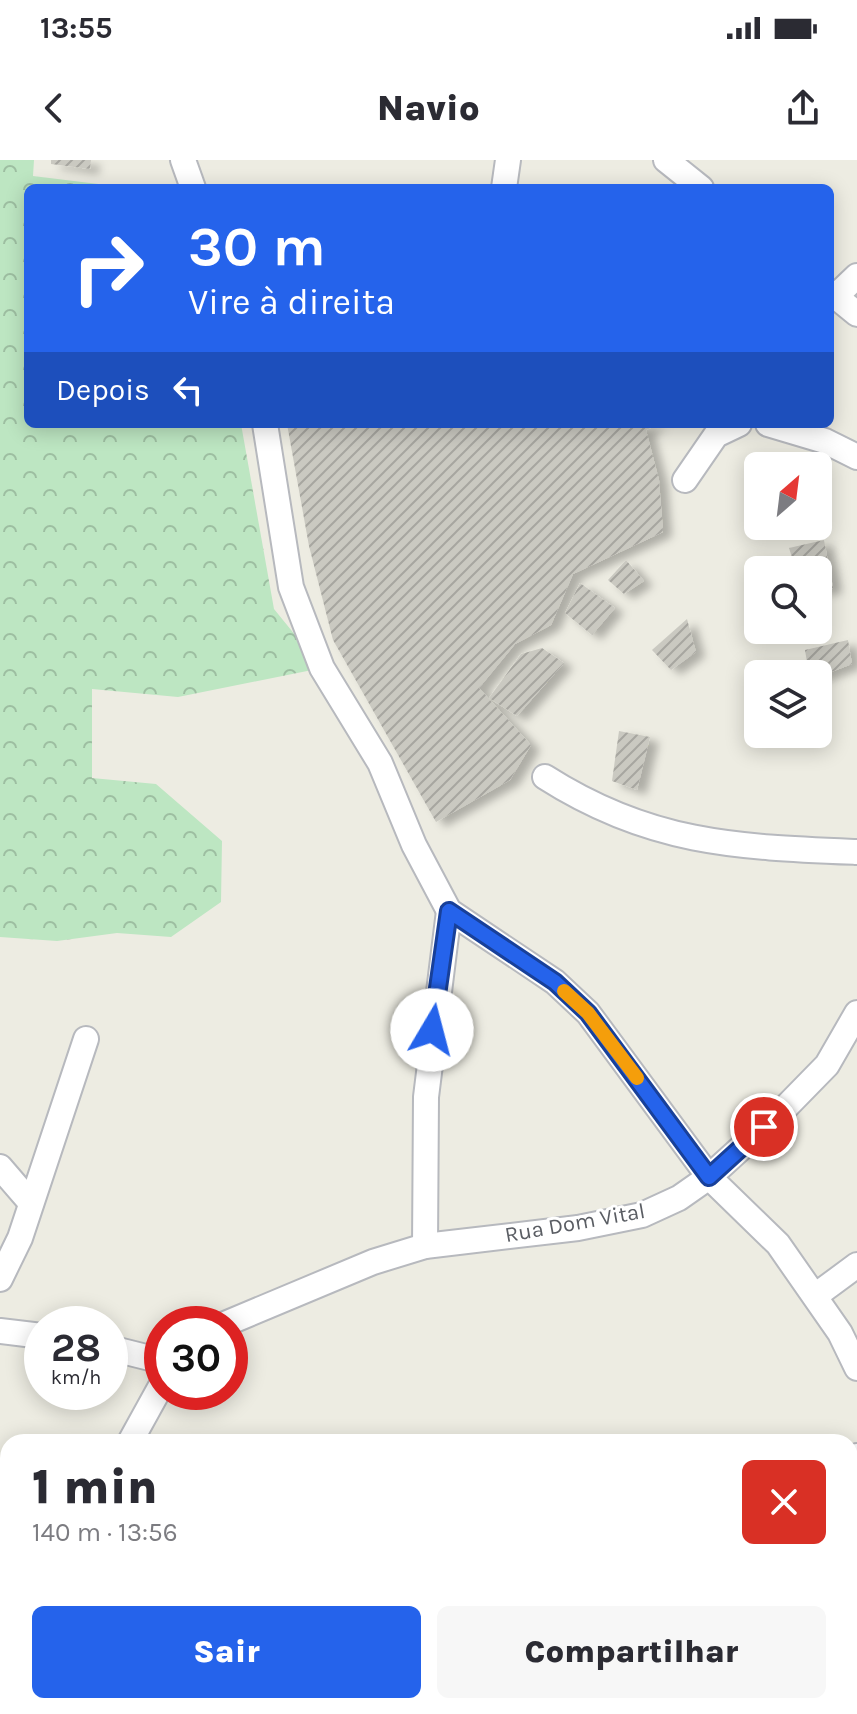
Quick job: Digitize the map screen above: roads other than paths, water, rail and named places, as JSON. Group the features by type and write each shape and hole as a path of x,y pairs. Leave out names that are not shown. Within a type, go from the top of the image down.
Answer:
{"street":[{"path":"183,160 192,184"},
{"path":"505,184 508,160"},
{"path":"666,160 696,184"},
{"path":"834,293 857,276"},
{"path":"834,295 857,314"},
{"path":"266,428 276,510 296,601 322,668 380,763 414,845 449,911 555,982 588,1013 709,1177 778,1244 840,1333 857,1368"},
{"path":"685,480 716,435 731,428"},
{"path":"781,428 825,441 857,457"},
{"path":"545,777 588,804 645,826 705,842 857,852"},
{"path":"425,1246 426,1097 449,911"},
{"name":"Rua Dom Vital","path":"248,1314 373,1262 425,1246 578,1228 642,1215 679,1198 709,1177 827,1065 857,1013"},
{"path":"0,1279 31,1203 86,1039"},
{"path":"0,1167 31,1203"},
{"path":"815,1296 857,1265"},
{"path":"0,1331 24,1334"},
{"path":"134,1434 148,1410"}]}
